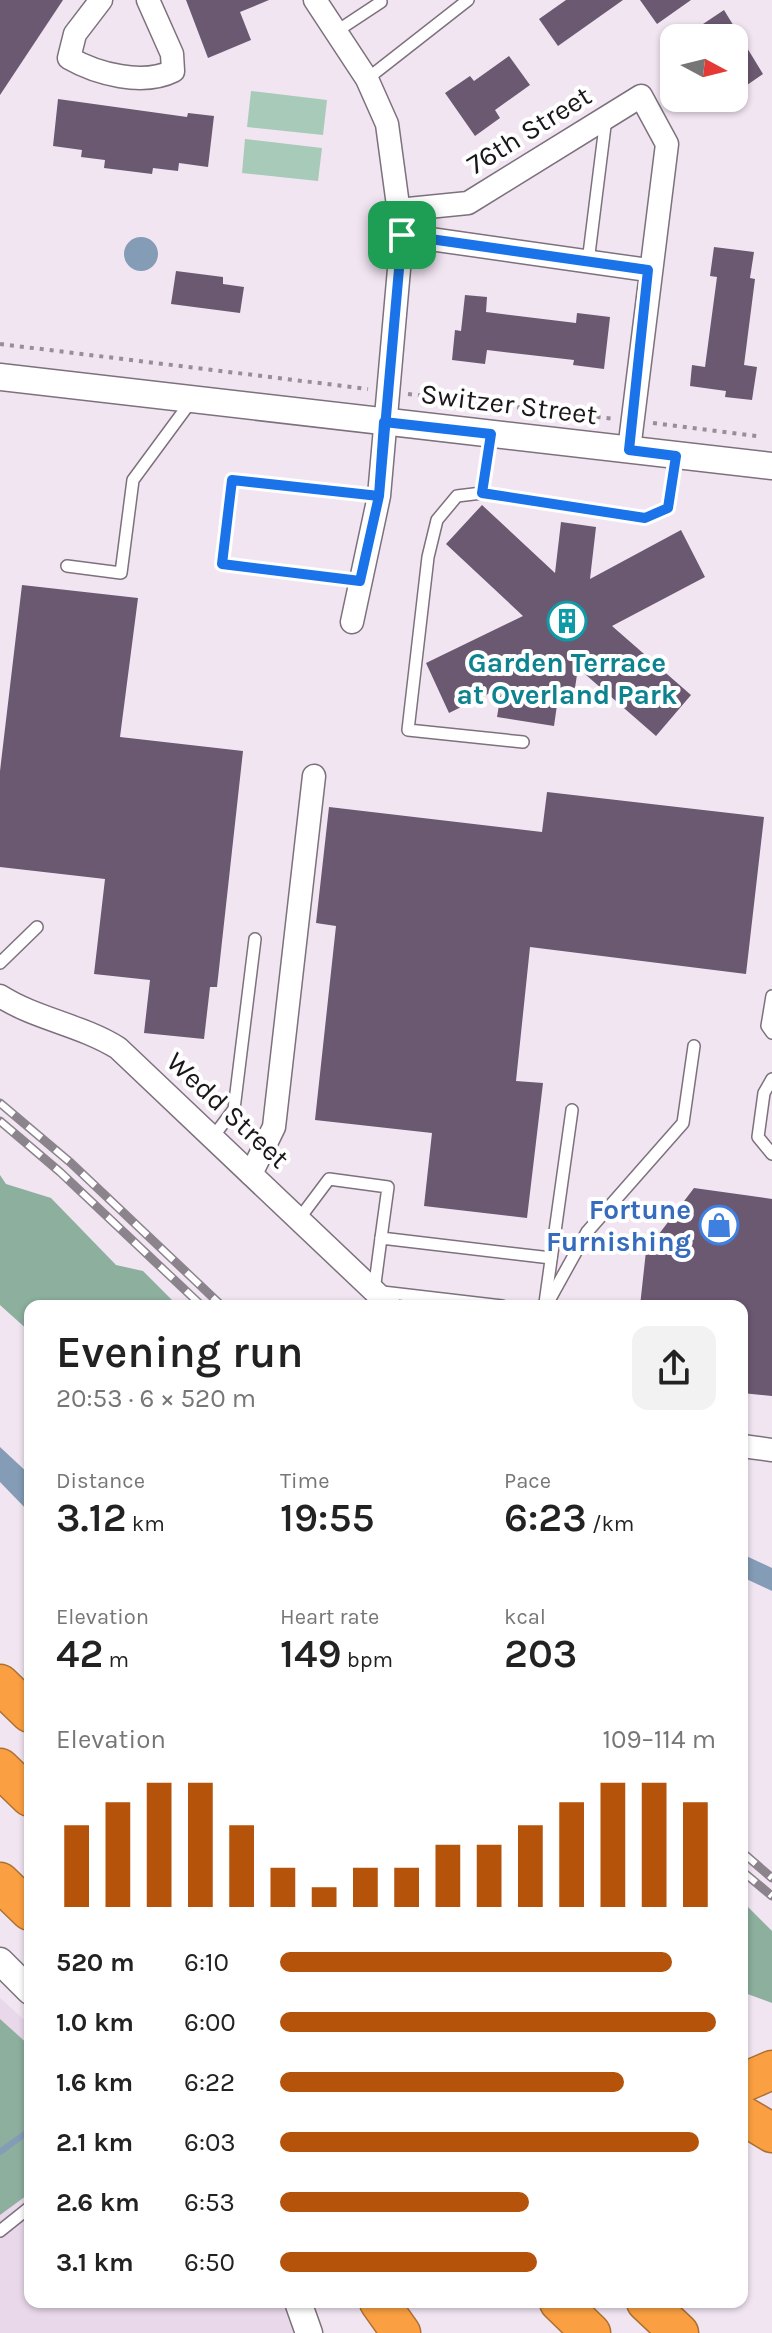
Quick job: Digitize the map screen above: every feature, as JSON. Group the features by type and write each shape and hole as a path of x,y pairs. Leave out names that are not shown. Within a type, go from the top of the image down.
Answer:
{"highway":[{"path":"0,1669 24,1682"},
{"path":"0,1684 24,1707"},
{"path":"0,1768 24,1791"},
{"path":"0,1882 24,1905"},
{"path":"748,2080 772,2070"},
{"path":"748,2119 772,2133"},
{"path":"383,2308 401,2333"},
{"path":"565,2308 591,2333"},
{"path":"652,2308 679,2333"}],"street":[{"path":"101,0 75,34 69,58 91,70 157,79 173,71 172,54 148,0"},
{"path":"315,0 367,79 387,124 402,235 379,496 352,622"},
{"name":"76th Street","path":"398,210 468,203 641,96 667,144 648,270"},
{"path":"402,235 648,270 629,450"},
{"name":"Switzer Street","path":"0,377 772,466"},
{"path":"251,1174 274,1127 314,776"},
{"name":"Wedd Street","path":"0,996 13,1005 95,1034 118,1048 382,1299"},
{"path":"748,1447 772,1450"},
{"path":"0,1961 24,1985"},
{"path":"300,2308 309,2333"}],"lane":[{"path":"367,79 468,0"},
{"path":"337,31 381,2"},
{"path":"588,262 606,117"},
{"path":"67,566 121,573 133,480 193,399"},
{"path":"482,493 491,434"},
{"path":"523,742 408,730 428,557 437,520 457,496 482,493 645,518 668,508 676,456"},
{"path":"360,581 222,564 232,480 379,496"},
{"path":"0,963 37,927"},
{"path":"213,1137 234,1109 255,939"},
{"path":"772,996 767,1026 772,1033"},
{"path":"548,1300 587,1232 683,1123 694,1046"},
{"path":"772,1079 764,1093 758,1137 772,1154"},
{"path":"546,1300 572,1110"},
{"path":"299,1219 329,1179 388,1187 381,1238 382,1299"},
{"path":"381,1238 551,1258"},
{"path":"0,2231 24,2212"}],"path":[{"path":"0,344 371,389"},
{"path":"397,392 616,419"},
{"path":"649,423 757,436"}],"shaded area":[{"path":"0,1998 24,2020 24,2308 291,2308 306,2333 0,2333"}],"green space":[{"path":"251,91 327,100 323,135 247,127"},
{"path":"245,139 322,148 318,181 242,173"},
{"path":"0,1175 6,1184 51,1198 116,1265 143,1271 172,1300 24,1300 24,1327 0,1305"},
{"path":"748,1907 772,1931 772,2003 748,1994"},
{"path":"0,2019 24,2041 24,2197 0,2215"}],"water":[{"path":"141,237 153,242 158,254 153,266 141,271 129,266 124,254 129,242"},
{"path":"0,1447 24,1469 24,1507 0,1482"},
{"path":"748,1557 772,1568 772,1591 748,1580"}],"building":[{"path":"0,0 63,0 0,95"},
{"path":"186,0 269,0 240,12 251,40 208,58"},
{"path":"566,0 623,0 558,46 539,19"},
{"path":"640,0 691,0 657,24"},
{"path":"724,10 733,24 703,24"},
{"path":"748,49 763,74 748,84"},
{"path":"509,56 530,85 495,110 500,118 475,136 445,93 470,76 474,81"},
{"path":"58,99 187,117 188,113 214,116 208,167 179,163 178,171 153,168 152,174 104,168 105,160 81,157 82,150 53,146"},
{"path":"714,247 754,252 750,278 755,279 744,365 757,367 752,400 725,397 726,391 690,386 692,365 705,367 717,277 710,276"},
{"path":"176,271 223,277 223,284 244,287 240,313 171,304"},
{"path":"465,295 487,297 486,312 576,323 577,313 610,317 604,369 573,365 574,360 487,350 485,364 452,360 455,330 461,331"},
{"name":"Garden Terrace at Overland Park","path":"482,505 555,573 561,522 596,527 590,579 681,530 705,577 612,626 691,695 656,736 578,668 572,708 557,705 554,726 497,717 502,687 449,713 426,663 523,616 446,544"},
{"path":"22,585 138,598 120,737 243,751 217,987 210,987 204,1039 144,1033 150,980 94,974 105,879 0,867 0,771"},
{"path":"547,792 764,817 746,974 530,947 516,1081 543,1083 527,1218 424,1206 432,1133 315,1120 336,926 316,923 329,807 542,832"},
{"name":"Fortune Furnishing","path":"694,1188 772,1199 772,1396 748,1394 748,1300 641,1300 646,1251"}],"waterway":[{"path":"0,2152 24,2134"}],"railway":[{"path":"0,1103 71,1163 216,1300"},
{"path":"0,1121 60,1172 196,1300"},
{"path":"748,1857 772,1878"},
{"path":"748,1876 772,1896"}],"place":[{"name":"Garden Terrace at Overland Park","path":"567,621"},
{"name":"Fortune Furnishing","path":"719,1225"}],"route":[{"path":"402,235 384,422 379,496 360,581 222,564 232,480 379,496 384,422 491,434 482,493 645,518 668,508 676,456 629,450 648,270 402,235"}]}
